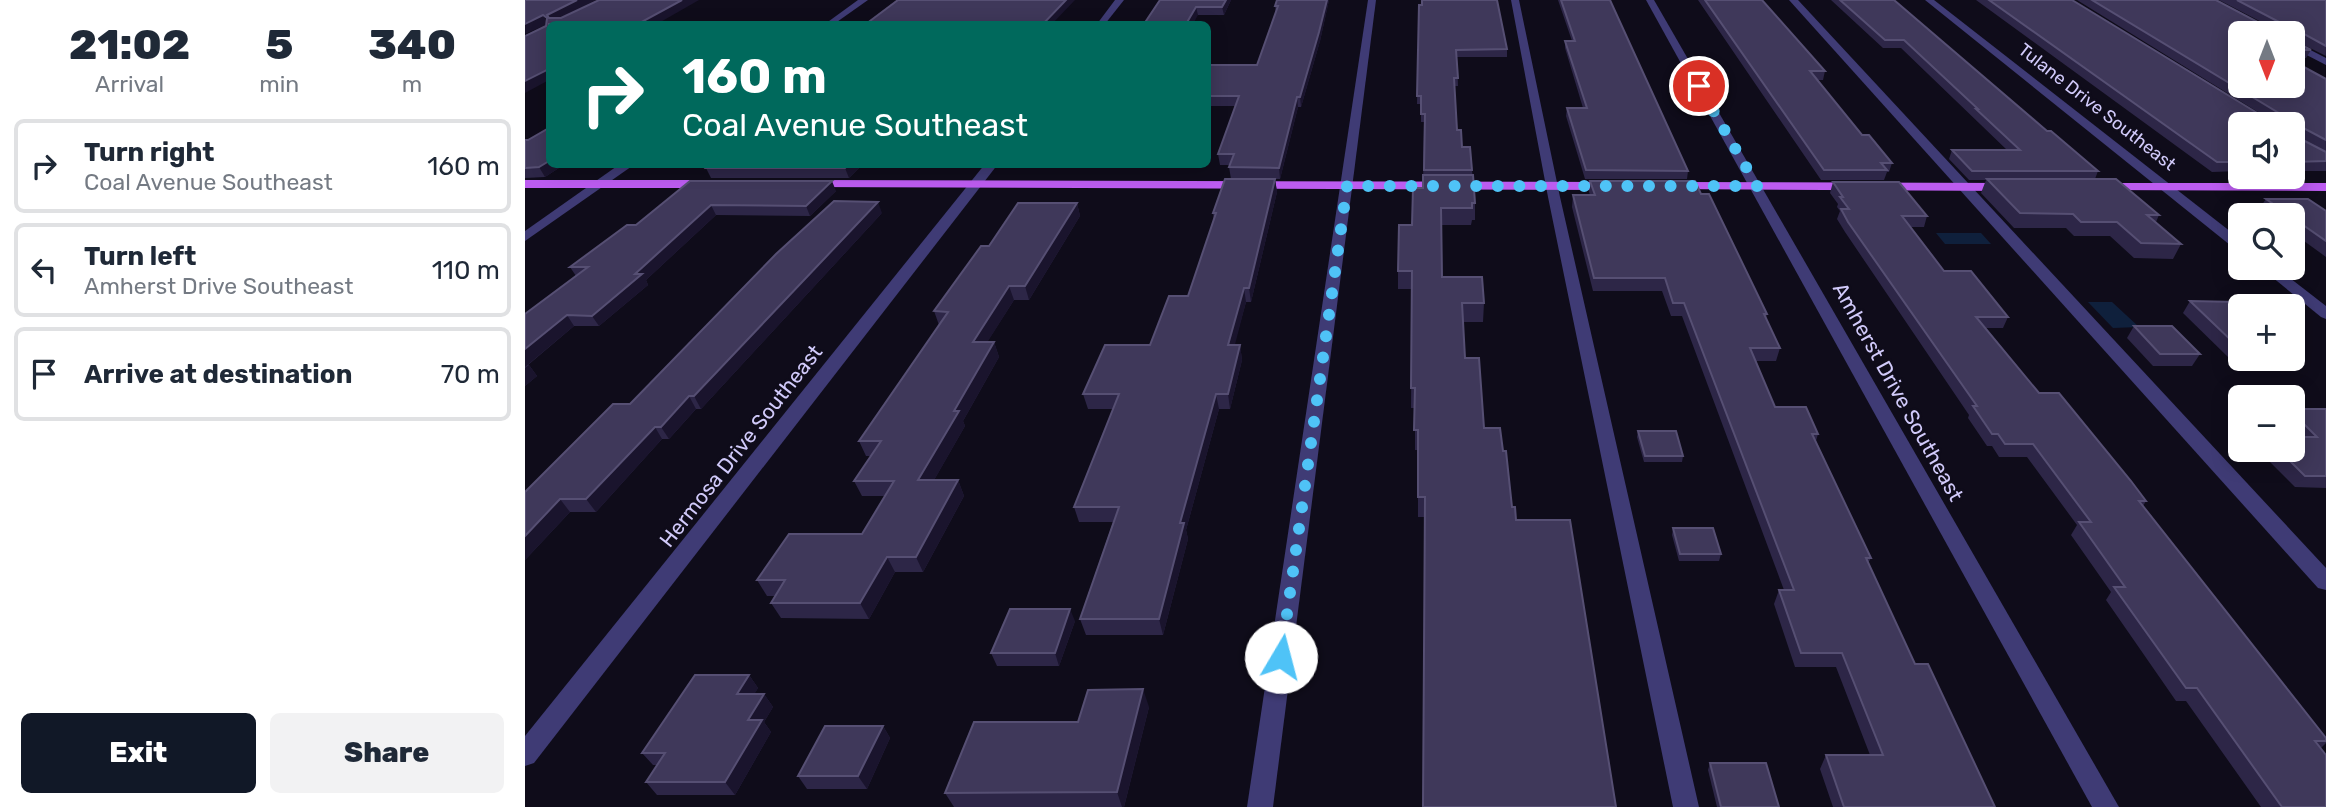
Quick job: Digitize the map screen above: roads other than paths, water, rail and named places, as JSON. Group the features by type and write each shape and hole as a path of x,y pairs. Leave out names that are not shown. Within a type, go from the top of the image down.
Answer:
{"main road":[{"path":"525,184 720,184"},
{"path":"803,184 1630,186"},
{"path":"1657,186 2016,187"},
{"path":"2094,187 2326,187"}],"street":[{"path":"833,21 864,0"},
{"path":"1103,21 1120,0"},
{"path":"1260,807 1372,0"},
{"path":"1515,0 1551,186 1686,807"},
{"name":"Amherst Drive Southeast","path":"1650,0 2106,807"},
{"path":"1793,0 2326,582"},
{"name":"Tulane Drive Southeast","path":"1930,0 2228,236"},
{"path":"2305,50 2326,61"},
{"path":"525,237 623,168"},
{"name":"Hermosa Drive Southeast","path":"525,755 989,168"},
{"path":"2283,280 2326,314"}],"water":[{"path":"1936,233 1981,233 1991,244 1945,244"},
{"path":"2088,302 2112,302 2139,327 2113,328"}]}
